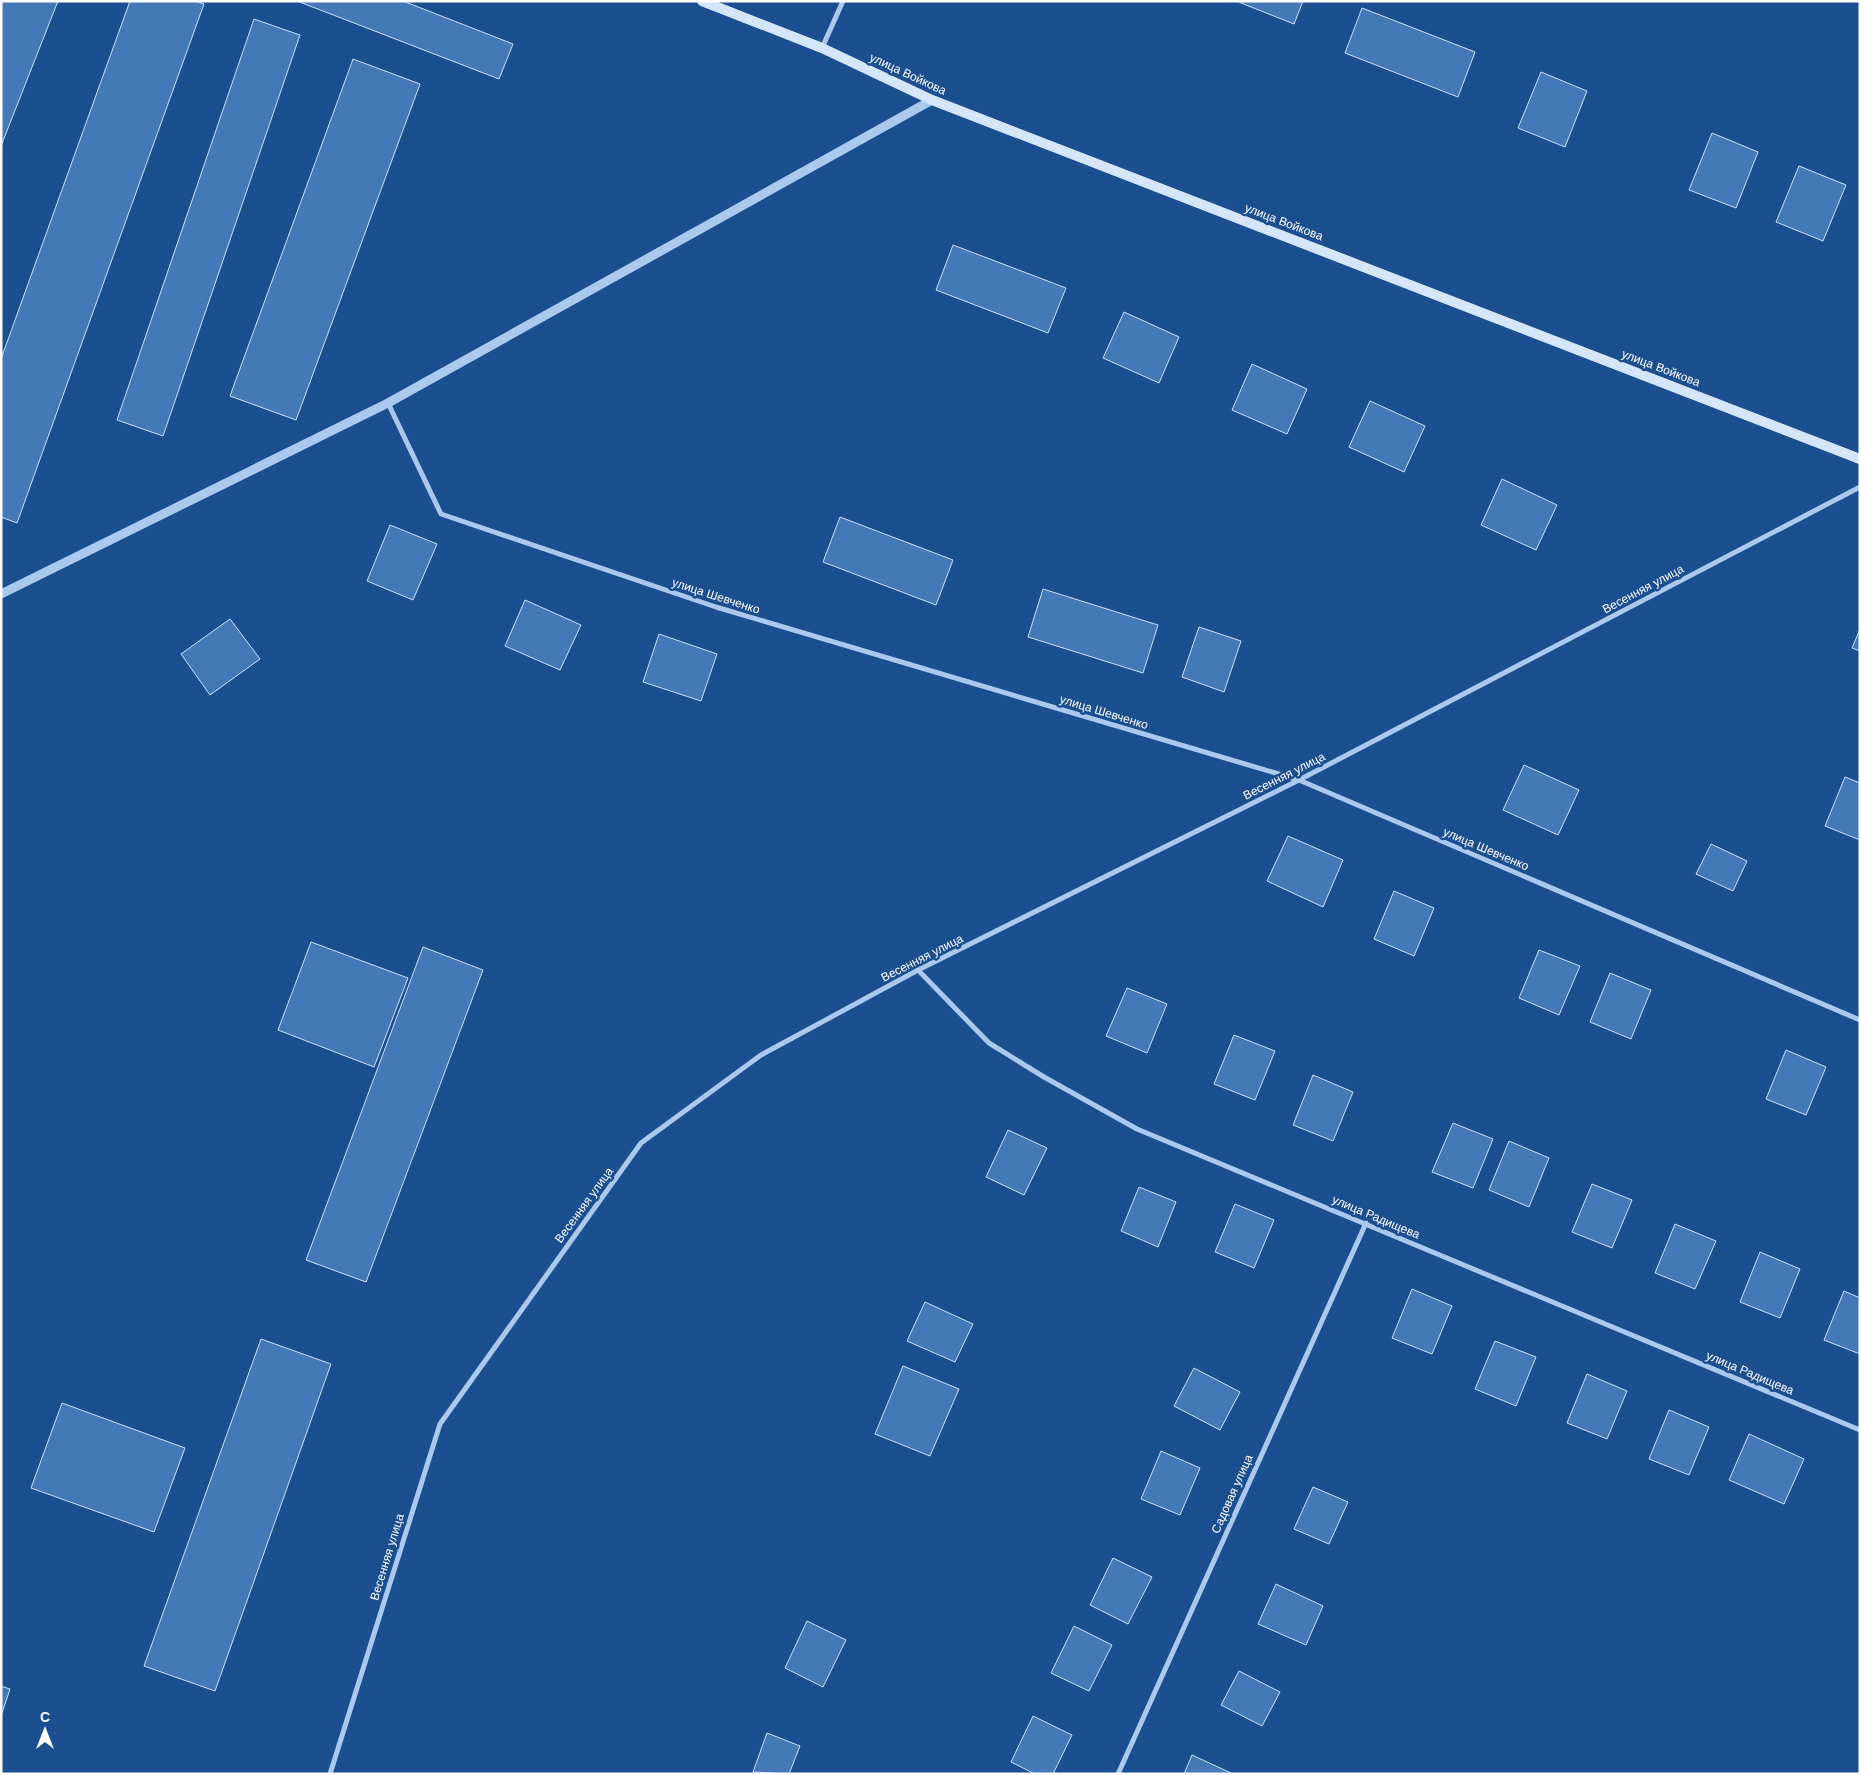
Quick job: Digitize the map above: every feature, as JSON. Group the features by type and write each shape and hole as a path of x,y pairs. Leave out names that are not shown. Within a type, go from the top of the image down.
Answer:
{"main road":[{"name":"улица Войкова","path":"702,1 822,48 932,100 1860,458"}],"street":[{"path":"822,48 843,1"},
{"path":"1,594 388,403 932,100"},
{"name":"улица Шевченко","path":"388,403 441,514 716,607 1299,780 1860,1020"},
{"name":"Весенняя улица","path":"330,1774 440,1424 640,1143 761,1055 918,970 1299,780 1860,487"},
{"name":"улица Радищева","path":"918,970 989,1043 1044,1077 1137,1129 1860,1430"},
{"name":"Садовая улица","path":"1118,1774 1366,1223"}],"building":[{"path":"1,1 58,1 1,146"},
{"path":"130,1 195,1 204,4 17,523 1,517 1,359"},
{"path":"297,1 403,1 513,44 499,79"},
{"path":"1236,1 1303,1 1294,24"},
{"path":"1362,8 1475,52 1458,97 1345,53"},
{"path":"254,19 300,35 163,436 117,420"},
{"path":"353,59 420,84 296,420 230,396"},
{"path":"1541,72 1587,91 1565,147 1518,128"},
{"path":"1712,133 1758,152 1736,208 1689,190"},
{"path":"1799,166 1846,185 1823,241 1776,222"},
{"path":"953,245 1066,288 1048,333 936,290"},
{"path":"1124,312 1179,337 1159,383 1103,358"},
{"path":"1252,364 1307,389 1287,434 1232,410"},
{"path":"1370,401 1425,426 1404,472 1349,447"},
{"path":"1502,479 1557,505 1536,550 1481,525"},
{"path":"840,517 953,560 936,605 823,562"},
{"path":"390,525 437,544 413,600 367,581"},
{"path":"1043,589 1158,625 1143,673 1028,637"},
{"path":"525,600 581,625 560,670 505,646"},
{"path":"230,619 260,659 210,695 181,654"},
{"path":"1199,627 1241,641 1224,692 1182,677"},
{"path":"1860,629 1860,651 1852,648"},
{"path":"659,634 717,654 701,701 643,682"},
{"path":"1524,765 1579,790 1558,835 1503,810"},
{"path":"1845,777 1860,783 1860,840 1825,826"},
{"path":"1288,836 1343,860 1323,907 1267,881"},
{"path":"1711,844 1747,861 1733,891 1696,874"},
{"path":"1394,891 1434,908 1414,956 1374,939"},
{"path":"311,942 408,978 374,1067 278,1030"},
{"path":"423,947 483,970 366,1282 306,1260"},
{"path":"1539,950 1580,966 1559,1015 1519,998"},
{"path":"1610,973 1651,990 1631,1039 1590,1022"},
{"path":"1127,988 1167,1004 1147,1053 1106,1036"},
{"path":"1234,1035 1275,1051 1255,1100 1214,1084"},
{"path":"1786,1050 1826,1067 1806,1115 1766,1099"},
{"path":"1313,1075 1353,1092 1333,1141 1293,1125"},
{"path":"1453,1123 1493,1139 1473,1188 1432,1172"},
{"path":"1008,1130 1047,1148 1024,1195 986,1177"},
{"path":"1509,1141 1549,1158 1529,1207 1489,1190"},
{"path":"1592,1184 1632,1200 1612,1248 1572,1232"},
{"path":"1139,1187 1176,1202 1158,1247 1121,1231"},
{"path":"1235,1204 1274,1220 1254,1268 1215,1252"},
{"path":"1675,1224 1716,1241 1695,1289 1655,1273"},
{"path":"1760,1252 1800,1269 1780,1318 1740,1302"},
{"path":"1412,1289 1452,1306 1432,1354 1392,1338"},
{"path":"1844,1291 1860,1298 1860,1354 1824,1340"},
{"path":"925,1302 973,1324 955,1362 907,1341"},
{"path":"261,1339 331,1364 215,1691 144,1666"},
{"path":"1495,1341 1536,1357 1516,1406 1475,1389"},
{"path":"903,1366 959,1389 930,1456 875,1434"},
{"path":"1194,1368 1240,1392 1220,1430 1174,1406"},
{"path":"1587,1374 1627,1391 1607,1439 1567,1423"},
{"path":"62,1403 185,1448 154,1532 31,1488"},
{"path":"1669,1410 1709,1427 1689,1475 1649,1459"},
{"path":"1749,1434 1804,1459 1784,1504 1729,1480"},
{"path":"1161,1451 1200,1468 1180,1515 1141,1499"},
{"path":"1313,1487 1348,1502 1329,1544 1294,1529"},
{"path":"1113,1558 1152,1577 1128,1624 1090,1605"},
{"path":"1276,1584 1323,1606 1306,1645 1258,1624"},
{"path":"807,1621 846,1640 823,1687 785,1668"},
{"path":"1074,1626 1112,1645 1089,1691 1051,1673"},
{"path":"1239,1671 1280,1692 1262,1726 1221,1705"},
{"path":"1,1686 10,1689 1,1716"},
{"path":"1033,1716 1072,1735 1053,1774 1035,1774 1011,1762"},
{"path":"767,1733 800,1746 789,1774 753,1772"},
{"path":"1192,1755 1231,1773 1231,1774 1184,1774"}]}
